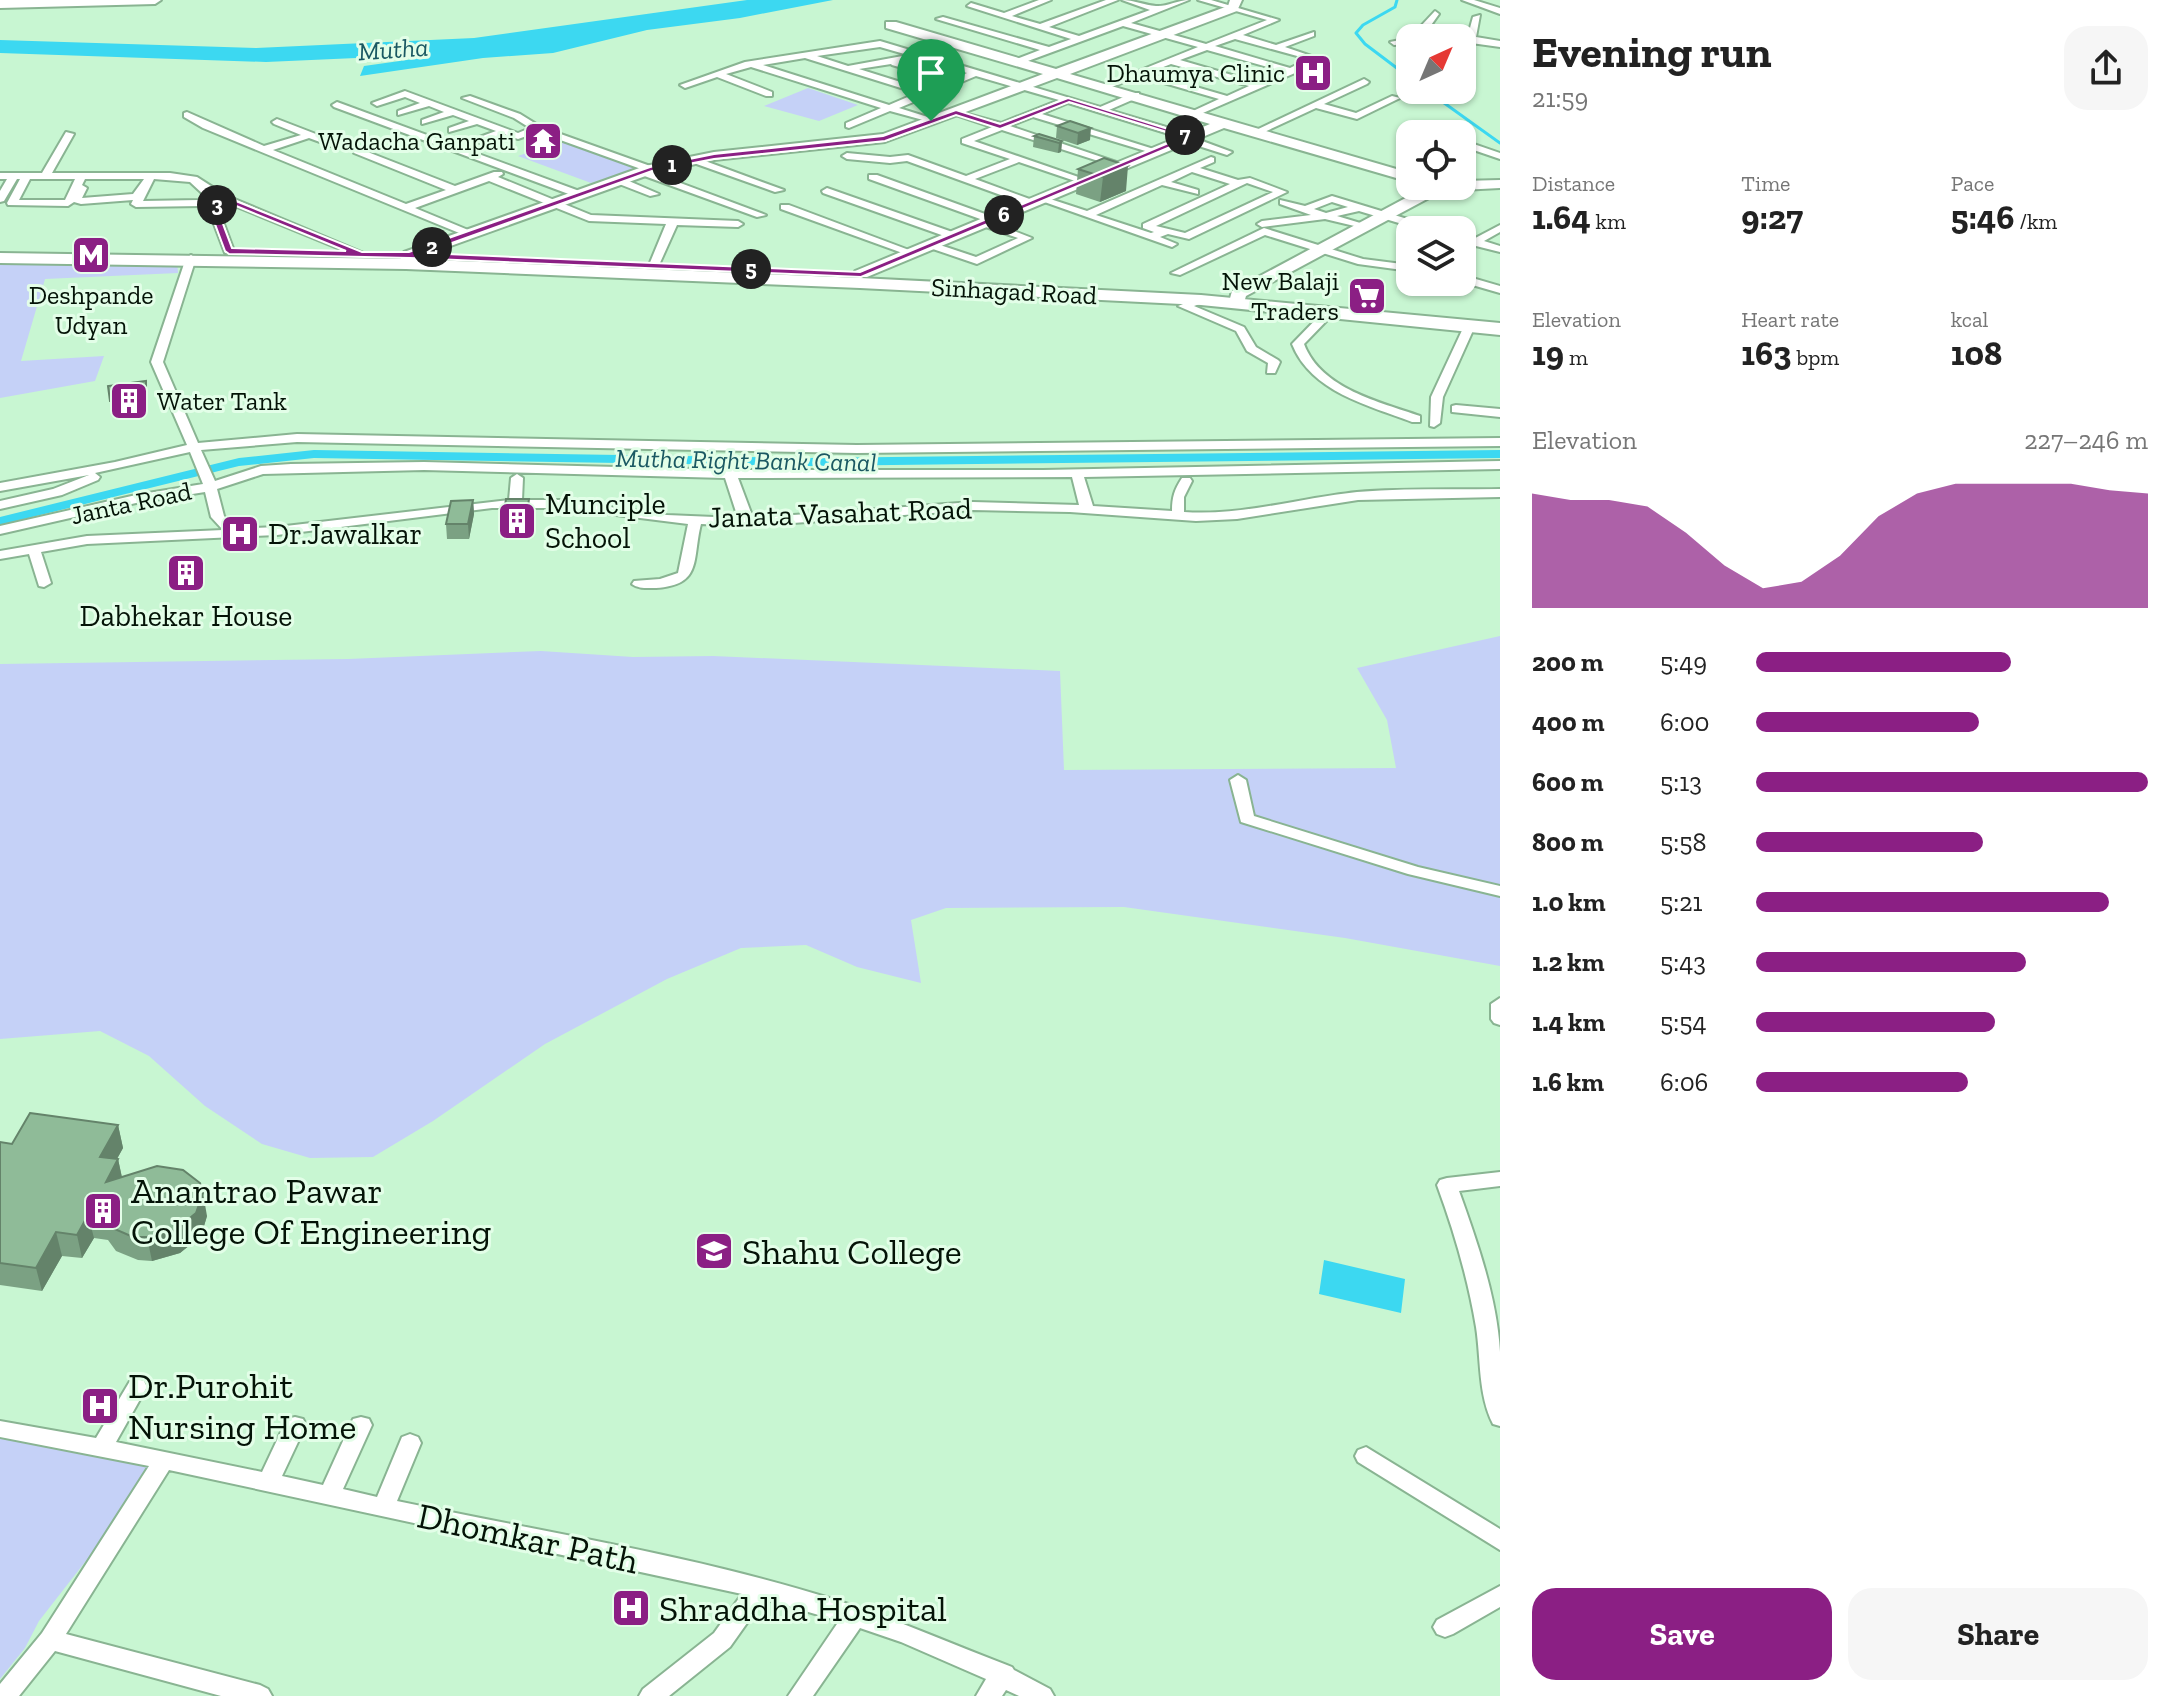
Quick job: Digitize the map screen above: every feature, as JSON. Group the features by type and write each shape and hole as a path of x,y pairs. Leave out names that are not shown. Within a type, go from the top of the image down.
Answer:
{"main road":[{"name":"Sinhagad Road","path":"0,249 361,254 408,259 1201,300 1237,298 1329,312 1500,329"},
{"name":"Sinhagad Road","path":"0,258 408,259 654,265 861,274 1237,298 1500,320"}],"street":[{"path":"0,3 45,0"},
{"path":"0,3 155,0"},
{"path":"1004,16 1047,0"},
{"path":"1040,27 1114,0"},
{"path":"1126,0 1159,10"},
{"path":"1017,62 1185,0"},
{"path":"1106,86 1275,20 1235,4 1202,0"},
{"path":"1466,0 1500,11"},
{"path":"408,259 646,171 694,160 885,138 1164,35 1235,4"},
{"path":"971,6 1080,39"},
{"path":"1427,24 1435,14"},
{"path":"1474,24 1477,17"},
{"path":"940,19 1049,50"},
{"path":"1123,23 1292,71"},
{"path":"891,25 1396,174"},
{"path":"1278,47 1311,34"},
{"path":"1196,113 1316,59 1236,36"},
{"path":"1476,40 1500,44"},
{"path":"685,85 753,64 880,44 1101,110 1227,152"},
{"path":"942,62 973,49"},
{"path":"804,55 926,93"},
{"path":"845,70 921,55"},
{"path":"889,61 954,80"},
{"path":"1172,61 1259,86"},
{"path":"753,64 931,121"},
{"path":"849,125 977,72"},
{"path":"1140,73 1229,99"},
{"path":"717,74 769,94"},
{"path":"1257,132 1364,82"},
{"path":"377,103 405,94 518,136 538,129"},
{"path":"1101,110 1136,95"},
{"path":"467,98 517,116 538,129 761,215"},
{"path":"1315,105 1357,116 1395,98"},
{"path":"1068,100 965,141 1085,181"},
{"path":"401,113 429,103"},
{"path":"337,105 578,194"},
{"path":"425,122 453,112"},
{"path":"956,112 1122,165"},
{"path":"1033,114 1155,151"},
{"path":"187,115 263,150 469,234"},
{"path":"452,130 477,121"},
{"path":"277,122 331,143"},
{"path":"861,274 1226,122"},
{"path":"480,140 504,131"},
{"path":"45,176 69,134"},
{"path":"263,150 309,135"},
{"path":"1476,148 1500,156"},
{"path":"357,151 456,190"},
{"path":"847,156 908,158 964,180 1087,215 1172,244"},
{"path":"964,180 1019,159"},
{"path":"694,160 779,190"},
{"path":"1087,215 1211,160"},
{"path":"405,208 512,169"},
{"path":"1192,169 1234,182"},
{"path":"0,176 193,179 221,197 361,254"},
{"path":"489,177 589,218 738,224"},
{"path":"873,177 1027,238 977,261 931,245"},
{"path":"22,178 12,203 68,203 84,178"},
{"path":"0,199 22,178 84,178"},
{"path":"84,178 77,200 133,199 149,178"},
{"path":"149,178 183,180 210,196 198,204 136,204 149,178"},
{"path":"618,180 654,194"},
{"path":"1151,237 1164,232 1185,237 1282,192 1246,180 1147,226 1164,232"},
{"path":"1162,182 1194,192"},
{"path":"1476,185 1500,184"},
{"path":"694,191 709,185"},
{"path":"827,191 954,236"},
{"path":"221,197 216,216 229,251"},
{"path":"1305,209 1332,199 1396,218"},
{"path":"1237,298 1412,200"},
{"path":"1284,202 1363,227"},
{"path":"785,207 912,253"},
{"path":"1262,224 1325,216 1360,207"},
{"path":"654,265 673,221"},
{"path":"1476,241 1500,228"},
{"path":"1176,273 1264,231 1362,262 1396,266"},
{"path":"1476,242 1500,249"},
{"name":"Janta Road","path":"0,530 210,484 157,362 191,258"},
{"path":"1476,282 1500,290"},
{"path":"1201,300 1184,306 1246,333 1251,349 1274,362 1271,371"},
{"path":"1329,312 1298,344 1306,363 1341,389 1416,419"},
{"path":"1434,423 1437,397 1469,326"},
{"path":"1456,409 1500,413"},
{"path":"0,487 196,450 297,438 857,449 1500,442"},
{"path":"231,531 218,517 210,484 261,470 326,467 1077,474 1500,465"},
{"path":"0,505 57,492 115,466"},
{"path":"730,473 746,521"},
{"path":"1077,474 1087,509"},
{"path":"515,504 517,478"},
{"path":"1178,515 1178,497 1186,481"},
{"name":"Janata Vasahat Road","path":"0,555 87,540 277,531 447,508 515,504 560,504 667,519 746,521 931,508 1087,509 1237,515 1358,496 1500,493"},
{"path":"639,584 673,582 684,577 689,566 689,544 696,519"},
{"path":"34,549 44,583"},
{"path":"1238,780 1247,819 1414,871 1500,891"},
{"path":"1500,1004 1500,1019"},
{"path":"1500,1179 1447,1185 1480,1302 1489,1347 1491,1388 1500,1418"},
{"path":"101,1449 137,1387"},
{"path":"268,1483 295,1425"},
{"path":"329,1496 361,1425"},
{"name":"Dhomkar Path","path":"0,1429 268,1483 758,1589 855,1616 1004,1674 1042,1696"},
{"path":"383,1508 410,1443"},
{"path":"1366,1456 1500,1541"},
{"path":"5,1696 50,1640 163,1462"},
{"path":"651,1696 722,1640 758,1589"},
{"path":"1445,1627 1500,1596"},
{"path":"800,1696 855,1616"},
{"path":"50,1640 260,1696"},
{"path":"988,1696 1004,1674"}],"shaded area":[{"path":"808,88 858,105 819,121 764,106"},
{"path":"562,141 637,168 591,183 518,156"},
{"path":"177,260 178,273 45,279 21,361 104,356 95,381 0,398 0,261"},
{"path":"1500,636 1500,966 1345,938 1124,907 946,908 911,920 921,983 857,967 806,945 741,948 667,979 545,1044 433,1121 373,1157 310,1158 262,1144 205,1106 149,1056 100,1031 0,1039 0,664 348,659 541,651 633,657 713,656 1060,671 1064,770 1396,768 1387,720 1357,668"},
{"path":"0,1431 163,1462 39,1621 25,1648 0,1679"}],"water":[{"name":"Mutha","path":"747,0 833,0 740,18 647,30 553,53 483,58 360,76 364,66 421,58 424,55 266,62 0,53 0,40 256,48 474,38"},
{"path":"1324,1260 1405,1279 1401,1313 1319,1294"}],"building":[{"path":"1070,121 1091,128 1078,133 1057,126"},
{"path":"1039,134 1062,141 1059,143 1034,136"},
{"path":"1104,158 1128,166 1103,177 1078,169"},
{"path":"146,381 146,397 110,401 108,386"},
{"path":"506,499 529,499 525,524 502,524"},
{"path":"473,500 468,524 446,524 451,501"},
{"name":"Anantrao Pawar College Of Engineering","path":"30,1113 118,1125 100,1157 118,1159 106,1182 157,1166 183,1170 200,1183 203,1193 196,1213 175,1230 147,1237 133,1237 110,1227 102,1216 88,1215 77,1235 56,1232 36,1268 0,1263 0,1142 12,1144"}],"waterway":[{"path":"1396,67 1365,44 1356,33 1363,25 1395,7 1397,0"},
{"path":"1446,104 1500,143"},
{"name":"Mutha Right Bank Canal","path":"0,521 239,462 314,454 809,462 1500,454"}],"place":[{"name":"Dhaumya Clinic","path":"1313,73"},
{"name":"Wadacha Ganpati","path":"543,141"},
{"name":"Deshpande Udyan","path":"91,255"},
{"name":"New Balaji Traders","path":"1367,296"},
{"name":"Water Tank","path":"129,401"},
{"name":"Munciple School","path":"517,521"},
{"name":"Dr.Jawalkar","path":"240,534"},
{"name":"Dabhekar House","path":"186,573"},
{"name":"Anantrao Pawar College Of Engineering","path":"103,1211"},
{"name":"Shahu College","path":"714,1251"},
{"name":"Dr.Purohit Nursing Home","path":"100,1406"},
{"name":"Shraddha Hospital","path":"631,1608"}],"route":[{"path":"931,121 885,138 714,156 650,169 410,255 361,254 221,197 216,216 229,251 361,254 410,255 861,274 1190,137 1068,100 1000,127 956,112 931,121"}]}
